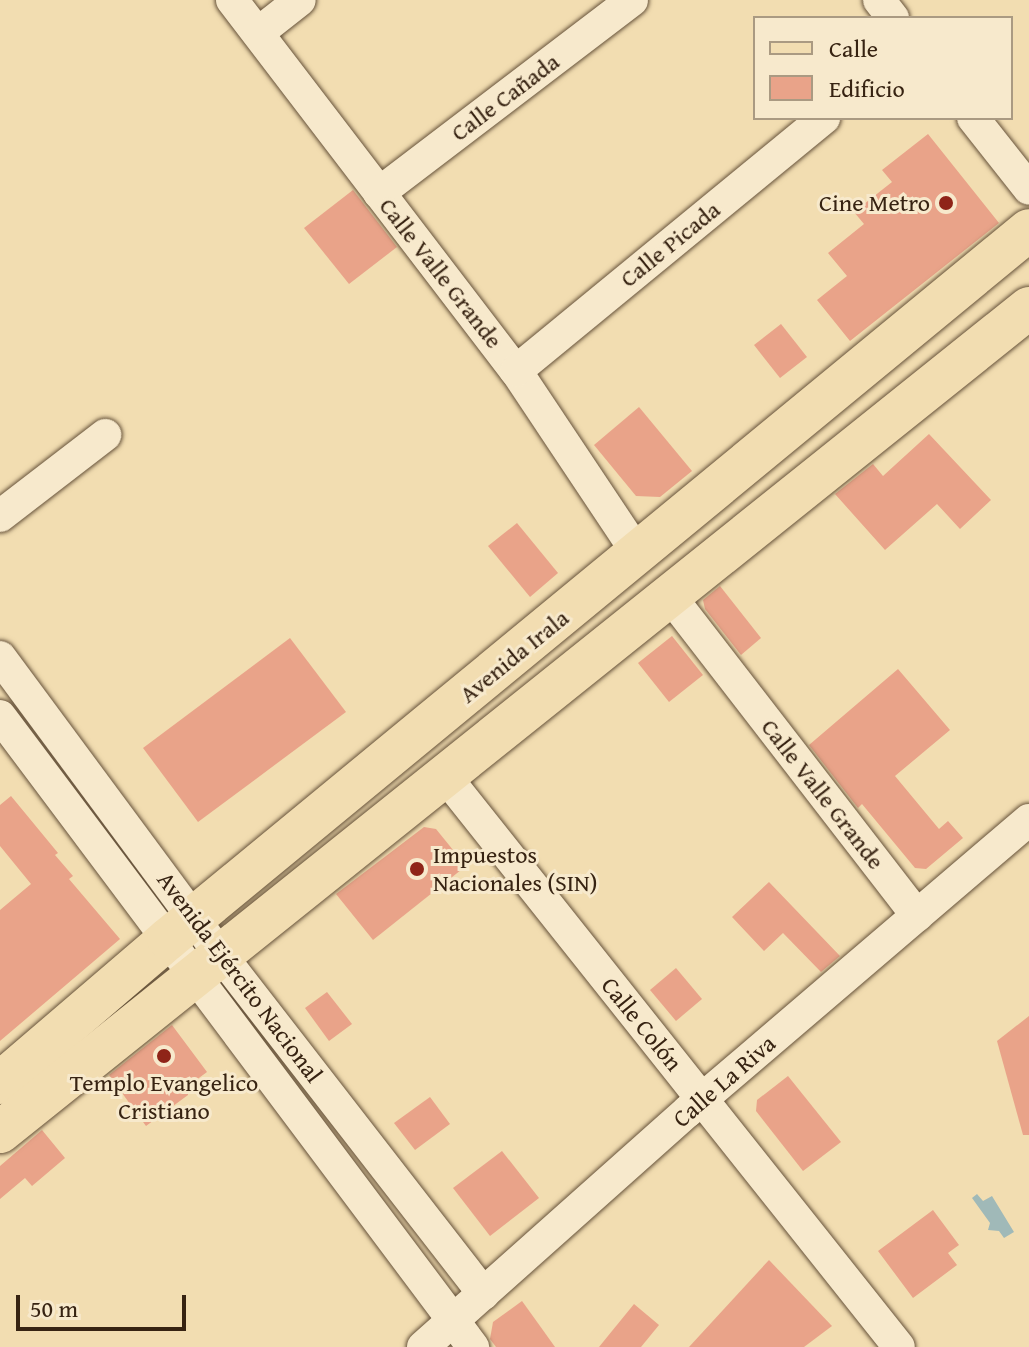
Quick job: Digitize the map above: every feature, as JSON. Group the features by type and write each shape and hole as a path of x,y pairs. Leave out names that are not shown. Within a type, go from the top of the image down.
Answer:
{"main road":[{"name":"Avenida Irala","path":"0,1083 181,928 1029,230"},
{"name":"Avenida Irala","path":"0,1132 1029,308"}],"street":[{"name":"Calle Valle Grande","path":"232,0 516,371 638,554"},
{"path":"258,33 300,0"},
{"name":"Calle Cañada","path":"379,193 632,0"},
{"path":"879,0 891,16"},
{"name":"Calle Picada","path":"516,371 822,120"},
{"path":"975,120 1029,189"},
{"path":"0,516 105,435"},
{"name":"Calle Valle Grande","path":"670,596 917,916"},
{"name":"Avenida Ejército Nacional","path":"0,657 181,928 473,1347"},
{"name":"Avenida Ejército Nacional","path":"0,716 181,928"},
{"name":"Calle Colón","path":"445,776 899,1347"},
{"name":"Calle La Riva","path":"423,1347 702,1099 1029,820"},
{"name":"Avenida Ejército Nacional","path":"207,964 484,1294"}],"water":[{"path":"977,1194 983,1201 992,1196 1014,1232 1004,1238 999,1231 988,1230 990,1223 972,1198"}],"building":[{"path":"928,134 999,223 850,341 817,300 847,276 828,253 864,224 854,212 892,182 882,170"},
{"path":"353,190 397,247 349,284 304,228"},
{"path":"781,324 807,357 780,378 754,345"},
{"path":"639,407 692,471 660,497 636,496 594,445"},
{"path":"929,434 991,500 960,529 937,504 885,550 835,494 873,464 883,476"},
{"path":"517,523 558,573 530,597 488,546"},
{"path":"720,586 761,638 741,655 705,609 703,600"},
{"path":"672,636 703,675 669,702 638,663"},
{"path":"290,638 346,712 198,822 143,748"},
{"path":"898,669 950,730 895,776 939,829 948,821 963,838 926,869 915,868 862,804 858,808 809,745"},
{"path":"11,796 58,853 55,855 73,876 69,879 120,939 0,1041 0,910 31,884 0,846 0,805"},
{"name":"Impuestos Nacionales (SIN)","path":"424,827 436,829 466,866 373,940 336,894"},
{"path":"769,882 840,956 821,972 783,933 764,951 732,917"},
{"path":"676,968 702,999 676,1021 650,990"},
{"path":"327,992 352,1024 329,1041 305,1008"},
{"path":"1029,1016 1029,1135 1023,1135 997,1041"},
{"name":"Templo Evangelico Cristiano","path":"172,1025 207,1072 188,1086 188,1095 146,1126 109,1075"},
{"path":"788,1076 841,1142 803,1171 756,1111 757,1100"},
{"path":"430,1097 450,1124 415,1150 394,1123"},
{"path":"42,1130 65,1158 32,1186 25,1178 0,1199 0,1166"},
{"path":"502,1151 539,1198 490,1236 453,1188"},
{"path":"933,1210 959,1245 948,1253 957,1265 913,1298 878,1251"},
{"path":"769,1260 832,1326 804,1347 689,1347"},
{"path":"522,1301 555,1347 496,1347 490,1339 493,1322"},
{"path":"634,1304 659,1325 641,1347 599,1347"}],"place":[{"name":"Cine Metro","path":"946,203"},
{"name":"Impuestos Nacionales (SIN)","path":"417,869"},
{"name":"Templo Evangelico Cristiano","path":"164,1056"}]}
